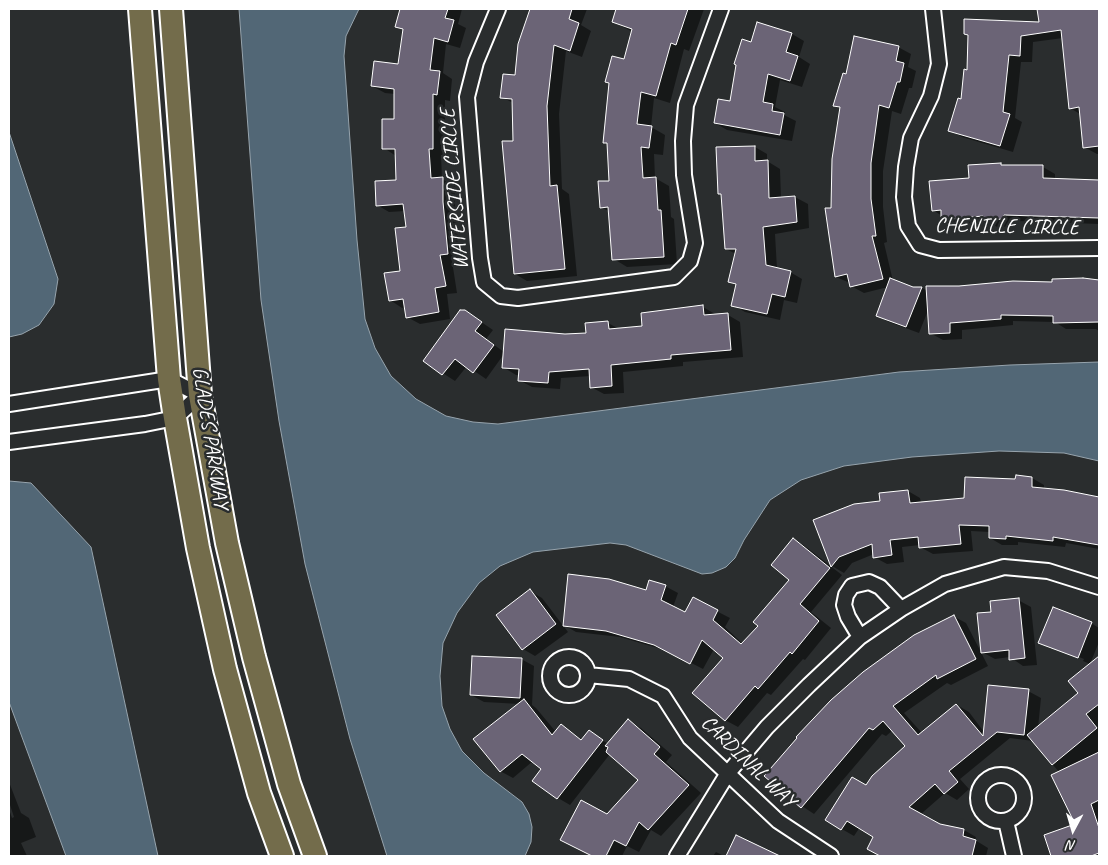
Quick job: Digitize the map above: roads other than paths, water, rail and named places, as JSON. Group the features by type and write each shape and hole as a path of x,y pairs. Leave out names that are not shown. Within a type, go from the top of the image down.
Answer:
{"main road":[{"name":"GLADES PARKWAY","path":"140,9 170,379 175,418 198,548 225,669 259,793 282,856"},
{"name":"GLADES PARKWAY","path":"171,9 200,395 227,543 254,657 289,784 315,856"}],"street":[{"name":"WATERSIDE CIRCLE","path":"498,9 476,62 467,98 480,258 484,282 501,296 518,298 674,277 690,261 695,243 684,176 683,141 686,105 721,9"},
{"name":"CHENILLE CIRCLE","path":"933,9 939,64 931,96 911,138 906,167 904,197 908,226 920,245 939,250 1099,248"},
{"path":"9,404 170,379 200,395 175,418 9,442"},
{"path":"677,856 728,773 781,713 860,637 901,609 945,584 1004,567 1048,572 1099,587"},
{"path":"860,637 848,617 844,605 846,595 852,586 869,582 880,588 901,609"},
{"name":"CARDINAL WAY","path":"588,675 629,679 663,696 690,738 778,821 831,856"},
{"path":"1006,821 1014,856"}],"water":[{"path":"239,9 359,9 346,36 344,56 357,240 365,319 375,348 391,376 416,399 446,416 473,422 498,424 899,372 1099,362 1099,461 1064,453 999,451 912,457 844,466 801,480 770,500 744,540 735,558 726,567 712,573 702,574 626,545 610,543 533,552 500,566 479,583 457,613 443,643 440,676 442,706 450,729 462,751 484,773 522,802 529,814 532,827 531,842 525,856 387,856 350,739 305,564 279,421 261,300"},
{"path":"9,132 58,279 54,304 39,325 22,334 9,337"},
{"path":"9,481 31,483 91,547 158,856 66,856 9,702"}]}
